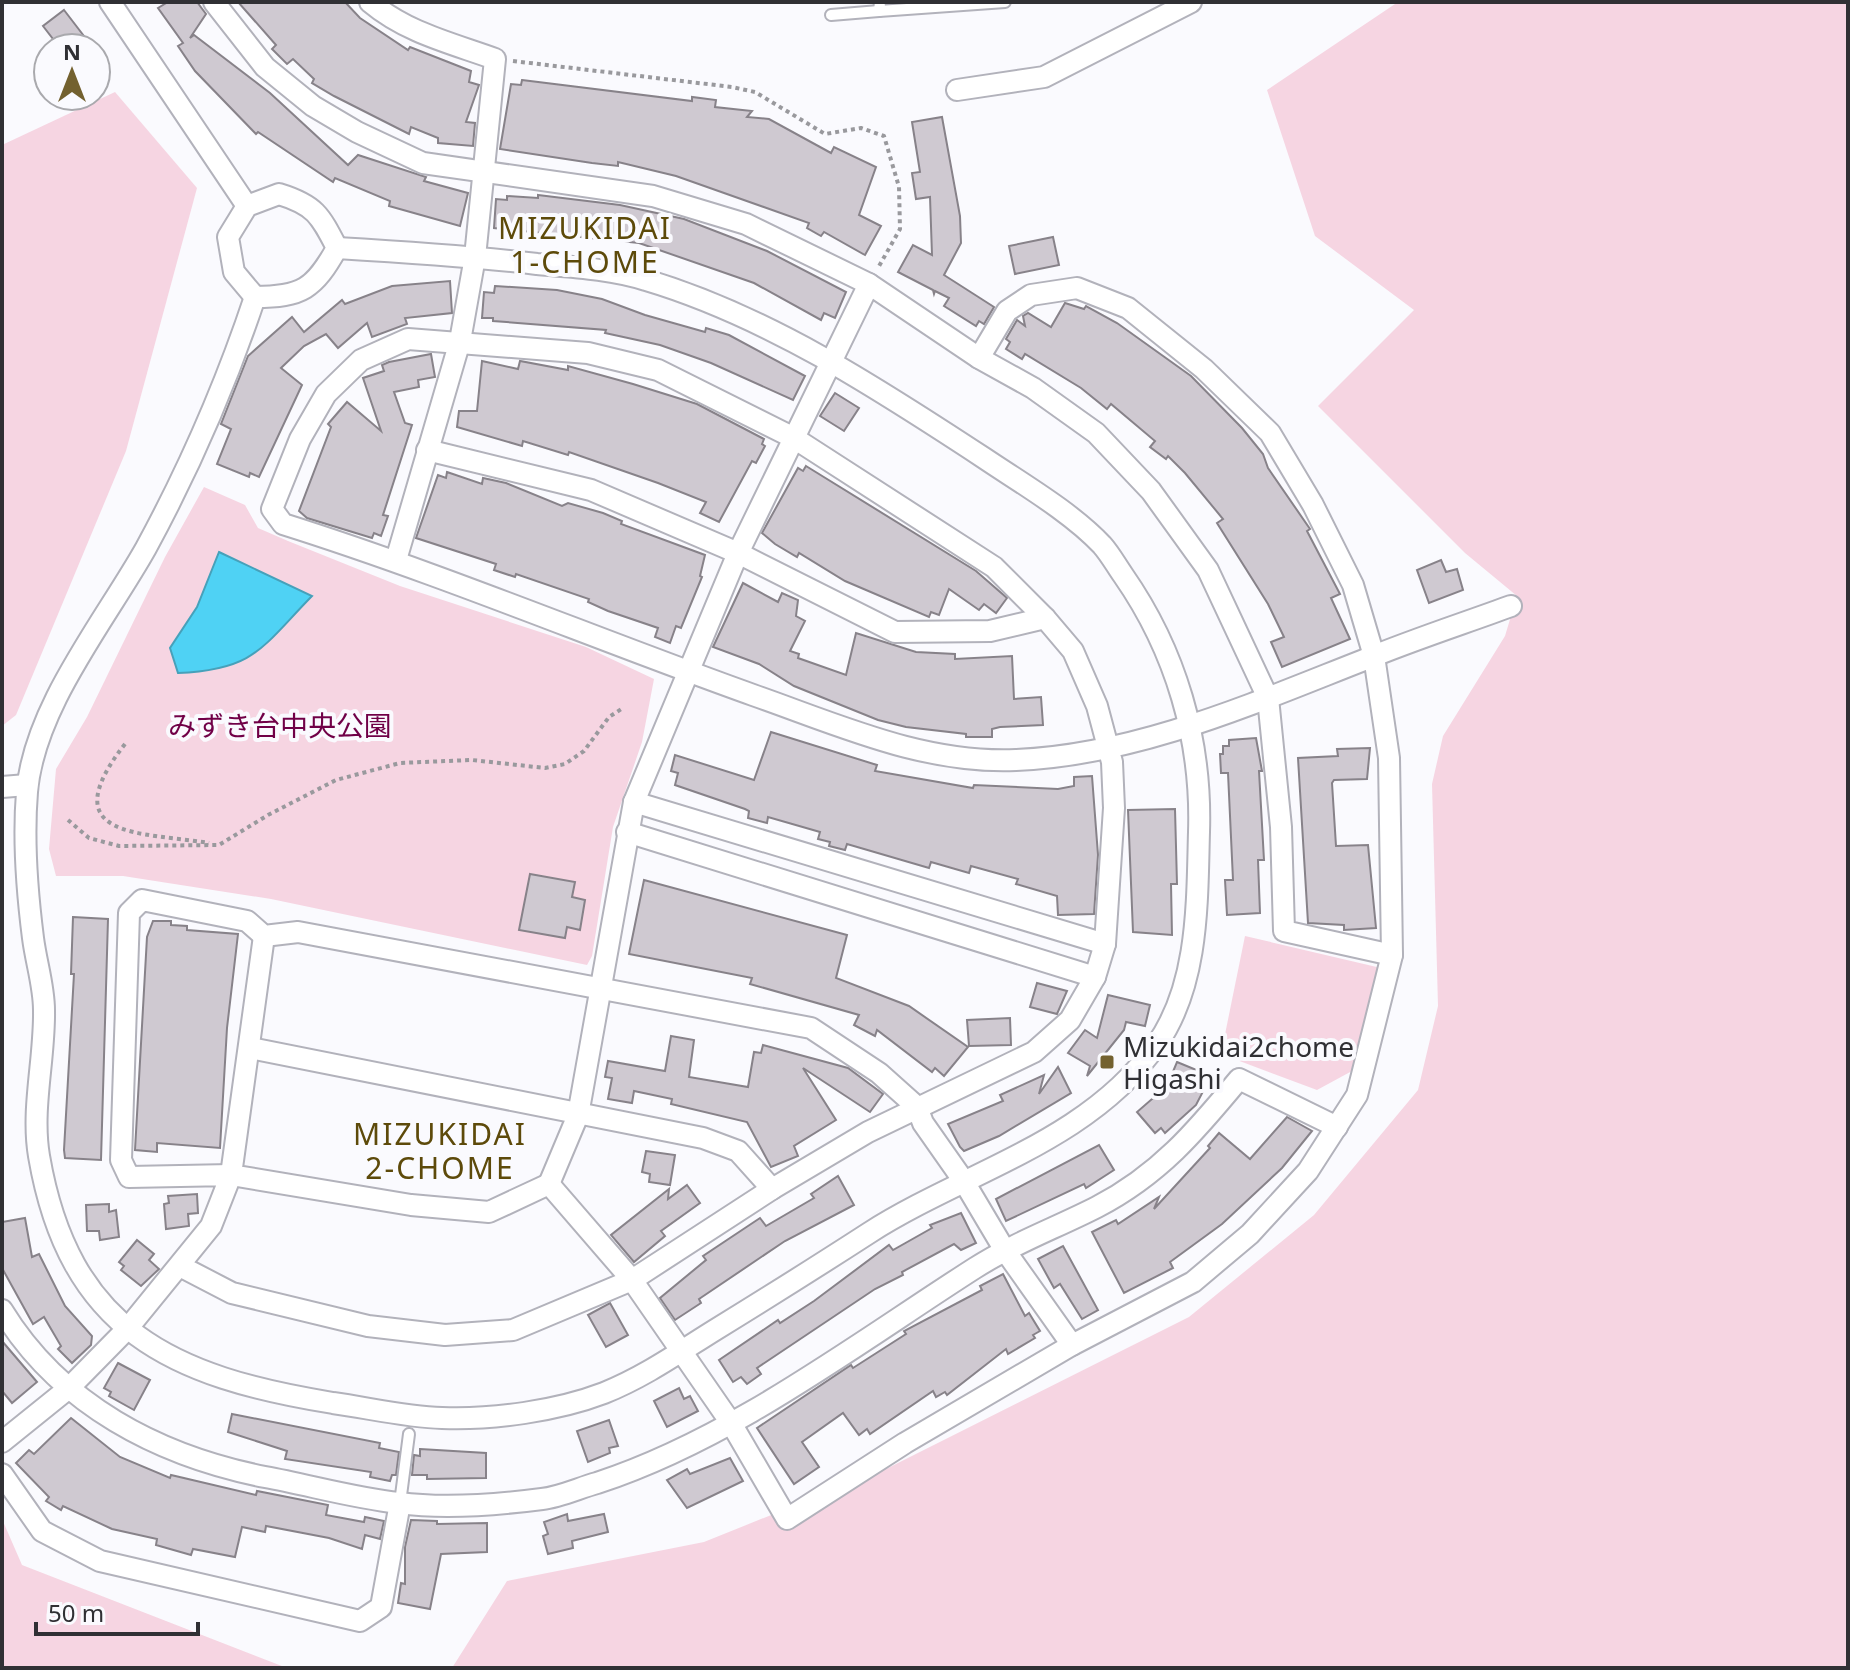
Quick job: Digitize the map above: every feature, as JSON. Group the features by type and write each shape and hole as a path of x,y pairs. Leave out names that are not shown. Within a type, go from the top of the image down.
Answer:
{"street":[{"path":"110,2 247,206"},
{"path":"214,2 265,67 313,106 357,132 423,163 485,175 561,181 653,196 746,224 869,284 979,358 1033,388 1096,433 1151,491 1208,570 1268,698 1281,827 1284,931 1392,955"},
{"path":"370,2 389,18 421,34 495,59 475,257 460,341 396,560"},
{"path":"957,90 1044,77 1191,2"},
{"path":"279,194 306,202 320,216 337,248 322,275 291,297 255,297 234,272 228,237 247,206 279,194"},
{"path":"255,297 230,375 203,433 144,550 78,657 38,742 27,785 27,858 33,936 45,1001 37,1148 73,1266 128,1328 153,1350 194,1369 246,1387 444,1419 518,1412 593,1398 645,1375 790,1287 912,1205 1062,1132 1108,1097 1157,1044 1181,996 1195,931 1201,788 1191,725 1177,679 1146,608 1102,544 1030,489 830,362 728,310 639,277 475,257 337,248"},
{"path":"869,284 738,553 686,671 634,802 627,832 601,989 578,1115 549,1184 489,1212 411,1205 231,1175 129,1177 121,1160 129,913 142,900 247,921 264,936 298,932 601,989 811,1028 879,1073 917,1107 923,1123 963,1180 1004,1249 1072,1345"},
{"path":"549,1184 632,1280 731,1423 787,1519 905,1443 1072,1345 1193,1282 1250,1234 1308,1171 1361,1083 1392,955 1389,758 1374,656 1353,585 1313,505 1270,433 1204,369 1128,308 1077,288 1031,295 1007,311 979,358"},
{"path":"180,1266 232,1293 368,1326 445,1335 513,1330 632,1280 772,1189 917,1107 1034,1052 1070,1020 1095,977 1105,944 1114,808 1112,762 1106,747 1097,706 1073,651 994,567 794,438 658,370 588,353 408,339 361,360 326,394 300,439 272,509 283,524 396,560 686,671 911,750 966,760 1017,760 1106,747 1191,725 1511,606"},
{"path":"427,450 591,490 738,553 895,632 990,631 1045,618"},
{"path":"2,787 27,785"},
{"path":"634,802 1105,944"},
{"path":"627,832 1095,977"},
{"path":"2,1442 69,1388 128,1328 211,1226 231,1175 264,936"},
{"path":"250,1048 703,1138 738,1151 772,1189"},
{"path":"2,1311 30,1353 69,1388 126,1430 171,1451 235,1471 400,1503 489,1504 546,1499 632,1471 731,1423 1004,1249 1099,1205 1184,1145 1239,1079 1337,1127"},
{"path":"2,1474 42,1531 100,1561 360,1621 381,1607 400,1503"}],"lane":[{"path":"831,15 880,7 1005,2"},
{"path":"400,1503 409,1434"}],"path":[{"path":"495,59 732,87 755,92 825,134 861,128 884,136 899,187 900,229 869,284"},
{"path":"68,820 89,838 119,846 219,845 268,815 336,780 400,763 472,760 545,768 565,764 584,751 609,717 623,708"},
{"path":"125,744 105,769 99,784 98,804 114,828 133,835 219,845"}],"green space":[{"path":"1398,2 1848,2 1848,1668 452,1668 507,1581 704,1542 888,1468 1189,1317 1314,1215 1418,1090 1438,1006 1432,784 1443,736 1505,636 1517,596 1465,553 1318,406 1414,310 1315,236 1267,90"},
{"path":"115,92 197,188 126,451 16,715 2,726 2,145 72,112 112,112 112,93"},
{"name":"みずき台中央公園","path":"204,487 245,505 258,528 288,541 400,586 586,647 654,679 642,742 613,827 592,956 587,965 271,899 123,876 56,876 49,849 56,769 87,717 165,557"},
{"path":"1245,936 1381,968 1352,1071 1317,1090 1221,1054"},
{"path":"2,1519 22,1565 287,1668 2,1668"}],"water":[{"path":"219,552 312,596 268,642 241,661 204,671 178,673 170,648 197,607"}],"building":[{"path":"168,2 197,2 206,14 190,38 194,35 270,93 348,165 358,155 426,177 424,181 468,193 460,226 389,206 390,201 335,178 333,182 258,132 256,134 195,71 178,46 183,43 158,8"},
{"path":"238,2 345,2 360,18 408,50 410,47 471,71 469,82 479,85 466,122 475,123 473,146 438,143 438,138 411,127 409,134 312,83 314,79 293,59 287,64 272,49 276,45"},
{"path":"64,10 81,32 48,32 43,26"},
{"path":"522,80 692,101 692,97 716,100 715,107 752,111 747,117 769,119 831,153 834,147 876,167 859,215 881,226 865,255 824,232 821,236 807,228 809,223 676,176 618,162 618,166 500,149 511,84 521,85"},
{"path":"942,117 960,216 961,243 944,275 994,307 984,324 979,321 976,326 944,306 949,298 935,291 934,294 933,290 898,272 913,245 932,255 930,197 916,199 912,173 920,172 912,122"},
{"path":"538,195 620,205 684,219 767,251 846,292 835,318 824,313 821,320 754,283 639,243 494,228 496,199 507,200 507,196 538,198"},
{"path":"1053,237 1059,265 1015,274 1009,246"},
{"path":"450,281 452,313 405,318 407,324 372,337 367,323 338,348 326,334 304,346 281,368 302,385 259,477 250,473 249,477 217,464 231,429 221,424 248,356 292,317 304,332 342,300 345,304 392,286"},
{"path":"495,286 557,290 602,299 705,332 706,328 729,335 805,376 793,400 711,363 660,345 605,333 606,330 482,318 484,292 494,293"},
{"path":"1065,303 1084,309 1086,306 1117,323 1191,376 1242,428 1263,454 1268,468 1310,529 1307,531 1340,594 1331,598 1350,639 1282,667 1271,642 1284,637 1268,604 1217,523 1223,519 1185,473 1168,456 1166,459 1150,447 1155,441 1111,404 1107,409 1081,388 1025,354 1022,359 1006,349 1010,342 1006,339 1017,320 1025,326 1023,316 1028,313 1051,327"},
{"path":"431,354 435,377 418,380 419,387 394,392 405,423 412,425 383,515 388,516 381,536 374,533 372,538 307,518 299,511 331,427 328,424 347,402 381,431 363,378 384,371 382,365 389,362"},
{"path":"482,361 518,369 520,361 568,370 568,366 633,384 697,404 764,439 762,444 765,446 756,463 752,461 719,522 700,513 706,502 658,483 569,452 568,455 523,441 522,446 457,427 459,411 477,411"},
{"path":"835,393 859,408 844,431 820,416"},
{"path":"806,466 976,571 1007,598 996,613 984,604 979,610 949,589 939,615 931,612 929,617 845,581 799,553 797,557 775,544 762,533 798,468 803,471"},
{"path":"447,472 482,484 483,478 506,483 562,506 568,503 603,513 622,521 621,524 705,555 702,577 681,628 676,626 670,643 655,637 658,628 608,611 588,602 589,599 516,574 515,577 494,570 496,564 416,538 438,475 446,478"},
{"path":"1441,560 1446,572 1457,569 1463,590 1429,603 1417,570"},
{"path":"743,583 778,602 782,593 798,600 796,616 805,621 790,651 799,654 798,658 846,675 856,633 916,652 955,654 955,659 1012,656 1014,699 1041,697 1043,725 1000,727 992,729 992,737 966,737 966,734 906,727 878,720 794,686 759,664 713,647"},
{"path":"771,732 877,765 875,771 973,788 974,785 1058,789 1074,786 1074,777 1092,776 1098,855 1094,914 1058,915 1057,896 1016,884 1018,879 971,866 969,873 931,862 929,868 847,844 845,850 829,846 830,842 818,839 820,832 768,817 767,823 748,818 749,811 745,809 675,785 678,773 671,771 675,755 754,780"},
{"path":"1256,738 1262,771 1259,771 1264,860 1258,860 1260,913 1227,915 1225,880 1233,880 1228,773 1221,773 1220,754 1223,754 1223,746 1229,746 1229,740"},
{"path":"1370,748 1367,779 1334,780 1332,783 1336,846 1368,845 1376,928 1344,930 1344,925 1308,923 1298,758 1338,756 1337,749"},
{"path":"1175,809 1177,884 1171,884 1172,935 1133,932 1128,810"},
{"path":"530,874 575,882 572,897 585,900 580,930 567,927 565,938 519,930"},
{"path":"644,880 847,935 836,978 909,1006 968,1047 944,1076 935,1068 932,1072 877,1030 875,1036 854,1025 859,1015 750,984 752,978 629,954"},
{"path":"73,917 108,919 101,1160 65,1158 64,1150 74,974 71,974"},
{"path":"153,921 171,921 171,925 187,926 187,930 238,934 227,1028 220,1148 157,1143 157,1152 135,1150 147,937"},
{"path":"1037,983 1067,991 1057,1014 1030,1007"},
{"path":"1108,995 1150,1005 1145,1026 1126,1022 1124,1030 1087,1076 1090,1066 1068,1053 1085,1030 1097,1038"},
{"path":"1010,1018 1011,1045 969,1046 967,1020"},
{"path":"671,1036 694,1040 689,1077 748,1087 754,1052 761,1053 763,1045 848,1068 883,1094 870,1112 803,1068 836,1120 794,1146 798,1156 771,1167 747,1122 671,1104 672,1099 634,1091 632,1103 608,1099 612,1078 605,1077 608,1061 665,1071"},
{"path":"1177,1062 1211,1076 1196,1105 1165,1133 1161,1128 1155,1133 1137,1112 1167,1086"},
{"path":"1058,1067 1071,1093 999,1136 964,1151 960,1147 948,1124 1003,1101 1000,1095 1044,1075 1039,1094"},
{"path":"1287,1117 1312,1131 1282,1168 1222,1224 1170,1262 1173,1268 1124,1293 1092,1232 1116,1220 1118,1224 1159,1197 1154,1209 1210,1148 1208,1146 1219,1133 1250,1159"},
{"path":"1099,1145 1114,1170 1086,1188 1084,1184 1006,1221 996,1199"},
{"path":"646,1151 675,1155 670,1185 649,1182 650,1174 642,1172"},
{"path":"838,1176 854,1205 785,1241 699,1299 701,1303 675,1320 660,1298 706,1260 703,1256 760,1218 766,1226 814,1198 811,1194"},
{"path":"687,1185 700,1203 661,1231 665,1236 634,1262 611,1235 669,1189 668,1199"},
{"path":"197,1194 198,1213 188,1214 189,1226 166,1229 164,1204 169,1203 168,1196"},
{"path":"109,1204 109,1212 116,1210 119,1237 100,1240 99,1231 87,1231 86,1205"},
{"path":"961,1213 976,1243 961,1250 954,1244 902,1272 903,1275 875,1289 757,1368 761,1374 747,1384 741,1377 733,1382 719,1360 778,1320 780,1323 814,1301 889,1245 893,1250 932,1228 930,1225"},
{"path":"25,1218 32,1257 39,1254 65,1306 92,1336 91,1345 72,1363 58,1349 61,1346 44,1317 33,1324 2,1268 2,1222"},
{"path":"137,1240 154,1254 149,1260 159,1269 141,1286 121,1270 124,1266 119,1262"},
{"path":"1063,1246 1098,1310 1082,1319 1060,1284 1054,1288 1038,1259"},
{"path":"1003,1274 1025,1316 1029,1313 1040,1331 1033,1335 1035,1338 1008,1354 1006,1349 947,1395 945,1392 936,1397 933,1391 870,1434 867,1429 859,1435 843,1413 802,1442 819,1467 794,1484 757,1428 851,1365 853,1368 906,1334 904,1331 982,1290 980,1286"},
{"path":"610,1303 628,1335 606,1347 588,1315"},
{"path":"2,1341 37,1382 12,1403 2,1391"},
{"path":"118,1363 150,1380 134,1410 109,1396 111,1392 104,1388"},
{"path":"679,1388 684,1399 690,1396 698,1411 667,1427 654,1401"},
{"path":"232,1414 380,1443 379,1448 399,1452 396,1475 392,1475 390,1481 370,1477 371,1472 285,1459 287,1451 228,1432"},
{"path":"71,1418 120,1457 170,1478 171,1475 256,1495 257,1491 328,1505 326,1515 364,1522 365,1517 384,1521 380,1539 365,1535 362,1549 329,1538 266,1526 265,1532 242,1527 235,1557 193,1549 191,1555 156,1545 157,1539 112,1529 63,1506 61,1510 46,1501 49,1497 16,1463 29,1450 34,1454"},
{"path":"609,1420 618,1446 609,1448 610,1453 588,1462 577,1431"},
{"path":"420,1449 486,1453 486,1478 427,1479 427,1475 412,1475 414,1455 420,1456"},
{"path":"730,1458 743,1481 687,1508 667,1480 687,1469 690,1474"},
{"path":"567,1514 568,1521 604,1514 608,1532 572,1541 573,1548 548,1554 543,1536 548,1534 544,1522"},
{"path":"411,1520 437,1521 437,1524 487,1523 487,1552 441,1554 430,1609 398,1603 401,1583 405,1584 405,1547"}],"place":[{"name":"Mizukidai2chome Higashi","path":"1107,1062"}],"district":[{"name":"MIZUKIDAI 1-CHOME","path":"585,244"},
{"name":"MIZUKIDAI 2-CHOME","path":"440,1150"}]}
